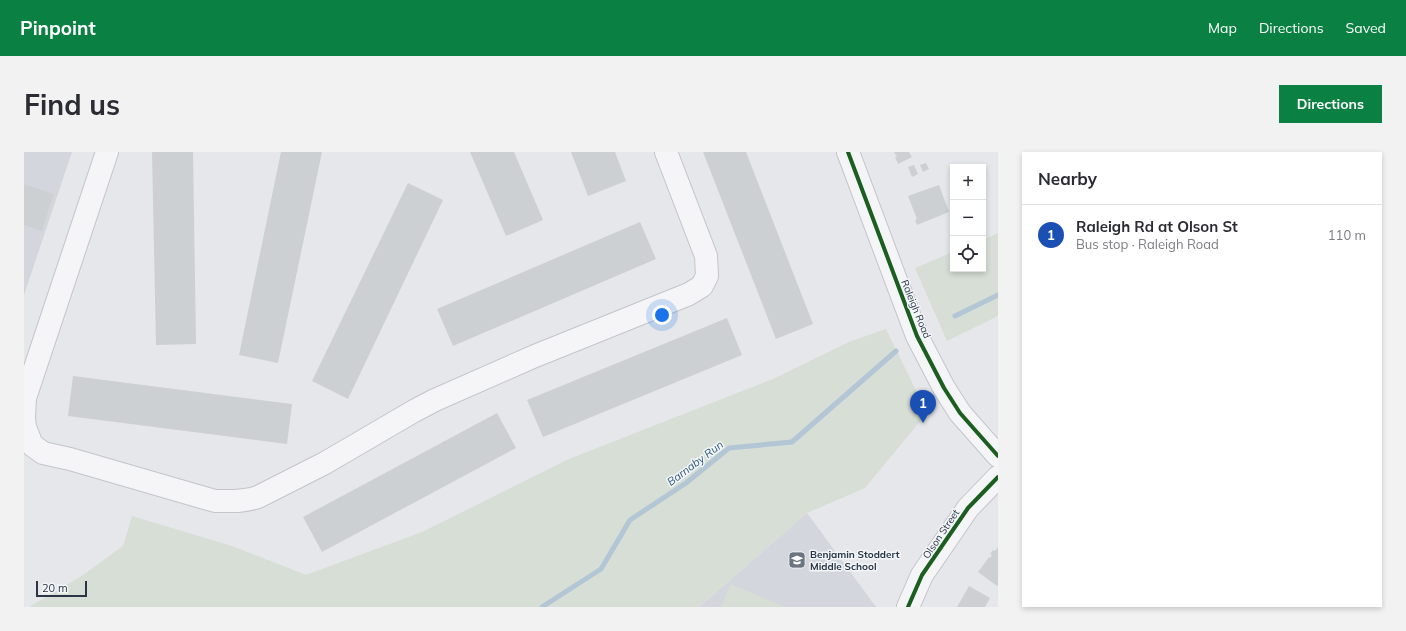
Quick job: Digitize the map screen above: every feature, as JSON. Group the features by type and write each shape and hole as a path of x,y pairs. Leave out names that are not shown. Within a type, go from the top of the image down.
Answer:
{"street":[{"path":"107,152 25,398 25,427 32,445 44,453 70,459 215,501 234,502 258,497 325,463 435,400 535,356 690,294 702,286 707,276 706,256 666,152"},
{"name":"Raleigh Road","path":"848,152 917,336 944,388 960,412 998,456"},
{"name":"Olson Street","path":"908,607 922,575 968,508 998,477"}],"shaded area":[{"path":"24,152 72,152 24,295"},
{"path":"998,233 998,316 947,341 915,268 950,253 950,272 986,272 986,239"},
{"path":"886,329 927,413 865,488 807,513 699,607 29,607 83,575 123,546 132,516 232,546 306,575 422,532 569,459 773,379 849,342"},
{"name":"Benjamin Stoddert Middle School","path":"807,513 876,607 699,607"},
{"path":"731,584 785,607 721,607"}],"building":[{"path":"152,152 193,152 196,344 156,345"},
{"path":"281,152 322,152 278,363 239,355"},
{"path":"470,152 514,152 543,220 506,236"},
{"path":"571,152 615,152 626,181 588,196"},
{"path":"703,152 746,152 813,324 776,339"},
{"path":"894,152 909,152 912,157 898,164 895,157 897,157"},
{"path":"926,163 929,169 923,172 920,165"},
{"path":"914,165 918,174 912,177 908,167"},
{"path":"408,183 443,200 348,399 312,381"},
{"path":"24,184 54,194 42,231 24,225"},
{"path":"939,185 949,212 917,225 915,220 917,219 908,196"},
{"path":"640,222 656,259 453,346 437,309"},
{"path":"727,318 742,355 543,437 527,400"},
{"path":"73,376 292,404 287,444 68,416"},
{"path":"497,413 516,448 322,552 303,517"},
{"path":"998,547 997,586 978,572 989,557 990,558 992,555 990,554 993,550 995,551"},
{"path":"969,586 990,598 985,607 957,607"}],"waterway":[{"name":"Barnaby Run","path":"955,316 998,295"},
{"name":"Barnaby Run","path":"542,607 601,569 630,520 686,483 729,448 792,442 896,351"}],"cycle path":[{"path":"848,152 917,336 944,388 960,413 998,456"},
{"path":"908,607 922,575 968,508 998,477"}],"place":[{"name":"Raleigh Rd at Olson St","path":"923,423"},
{"name":"Benjamin Stoddert Middle School","path":"797,560"}]}
